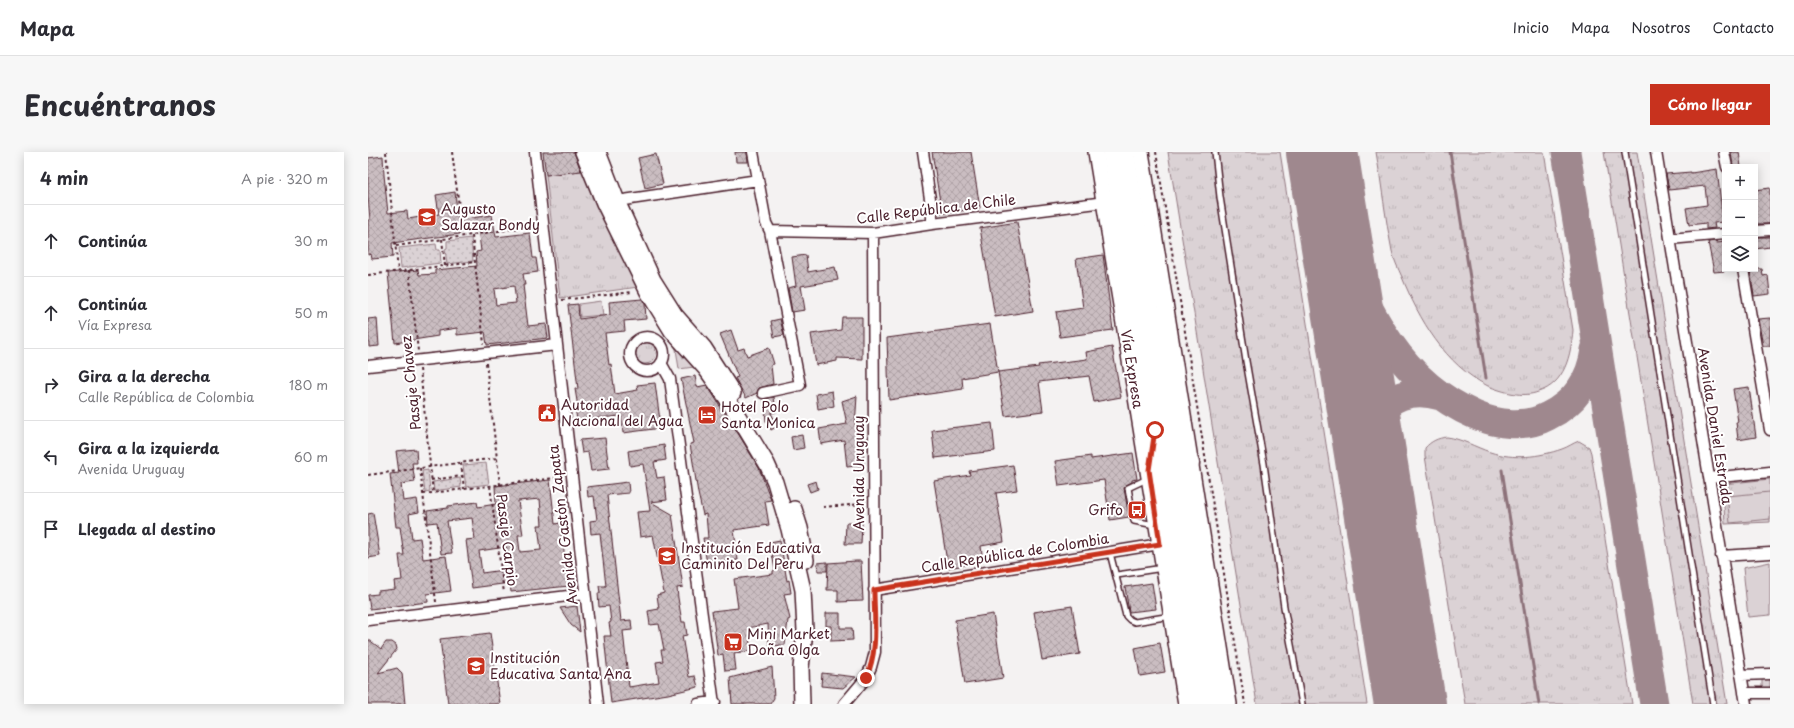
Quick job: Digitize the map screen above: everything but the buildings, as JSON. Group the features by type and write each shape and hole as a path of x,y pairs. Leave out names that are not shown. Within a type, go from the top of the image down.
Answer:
{"main road":[{"path":"583,152 604,203 648,292 672,331 706,369 730,403 767,464 775,482 789,529 803,590 806,631 801,668 802,704"},
{"path":"598,152 617,201 653,280 675,315 704,348 723,375 770,453 786,483 804,546 815,618 811,667 811,704"},
{"name":"Vía Expresa","path":"1096,152 1166,575"},
{"name":"Vía Expresa","path":"1110,152 1163,428"},
{"name":"Vía Expresa","path":"1126,152 1199,704"},
{"path":"1141,152 1229,704"},
{"path":"1163,428 1191,463"},
{"path":"1149,474 1163,428"},
{"path":"1166,575 1186,614"},
{"path":"1186,614 1209,576"},
{"name":"Vía Expresa","path":"1186,614 1186,704"},
{"name":"Vía Expresa","path":"1186,614 1214,704"}],"street":[{"name":"Avenida Gastón Zapata","path":"535,152 598,704"},
{"path":"753,152 766,223 770,232 800,385 763,393"},
{"path":"922,152 932,212 932,224"},
{"name":"Avenida Daniel Estrada","path":"1656,152 1746,704"},
{"path":"1724,152 1726,164"},
{"path":"617,201 758,180"},
{"name":"Calle República de Chile","path":"770,232 873,233 1104,202"},
{"path":"1758,231 1770,230"},
{"name":"Avenida Uruguay","path":"844,704 866,678 875,652 873,233"},
{"path":"1670,238 1722,234"},
{"path":"1744,272 1770,430"},
{"path":"368,366 557,345"},
{"path":"661,363 670,379 714,703 698,704"},
{"path":"1710,478 1770,472"},
{"name":"Calle República de Colombia","path":"874,590 1160,544"},
{"path":"1721,556 1770,553"},
{"path":"368,620 585,594"},
{"path":"1741,675 1770,674"},
{"path":"1744,693 1770,693"}],"lane":[{"path":"1215,152 1220,198 1264,464 1284,607 1302,704"},
{"path":"1626,152 1713,704"},
{"path":"1149,474 1128,488 1134,521 1157,525"},
{"path":"1110,553 1117,575 1126,616 1130,620 1135,622 1186,614"},
{"path":"1117,575 1166,575"}],"path":[{"path":"386,152 398,271"},
{"path":"452,152 463,237"},
{"path":"1156,152 1245,704"},
{"path":"396,246 543,225"},
{"path":"442,239 445,266"},
{"path":"368,275 475,262"},
{"name":"Pasaje Chavez","path":"409,270 433,493"},
{"path":"559,300 635,292"},
{"path":"368,475 497,458"},
{"path":"461,463 464,489"},
{"path":"420,468 436,605"},
{"path":"432,480 462,476"},
{"path":"423,494 567,476"},
{"name":"Pasaje Carpio","path":"490,486 504,596"},
{"path":"823,507 861,504"}],"green space":[{"path":"1168,152 1280,152 1367,704 1257,704"},
{"path":"1376,152 1544,152 1573,330 1565,367 1555,382 1547,388 1532,394 1506,392 1488,386 1459,366 1435,339 1417,309 1394,258 1387,226"},
{"path":"1604,152 1637,152 1727,704 1693,704"},
{"path":"585,170 638,287 560,298 546,175"},
{"path":"471,238 473,261 447,264 445,249 447,248 447,241"},
{"path":"436,244 437,250 440,250 441,263 401,268 399,248"},
{"path":"601,301 603,315 580,317 579,304"},
{"path":"670,339 694,367 679,369 676,349"},
{"path":"645,342 653,345 656,353 653,361 645,364 637,361 634,353 637,345"},
{"path":"1447,437 1463,441 1490,452 1517,457 1535,456 1553,452 1579,441 1589,447 1632,704 1465,704 1425,456 1425,448 1430,443"},
{"path":"486,463 489,484 466,487 463,465"},
{"path":"428,470 430,491 425,492 422,471"},
{"path":"460,478 461,487 434,491 433,482"},
{"path":"1770,479 1770,522 1725,524 1723,484"},
{"path":"1770,492 1770,519 1730,523 1727,496"},
{"path":"1770,562 1770,615 1748,617 1743,568"},
{"path":"1762,679 1770,679 1770,690 1762,690"}],"waterway":[{"path":"1450,152 1486,378"},
{"path":"1502,470 1539,704"}],"taxiway":[{"path":"1566,152 1654,704"},
{"path":"1336,237 1373,317 1388,341 1405,363 1425,383 1448,401 1475,415 1502,423 1521,424 1539,420 1558,411 1574,397 1580,389 1590,371 1595,350"},
{"path":"1371,456 1371,439 1374,422 1385,405 1401,396 1411,394 1420,393 1440,396"}],"runway":[{"path":"1322,152 1410,704"}],"place":[{"name":"Augusto Salazar Bondy","path":"427,217"},
{"name":"Autoridad Nacional del Agua","path":"547,413"},
{"name":"Hotel Polo Santa Monica","path":"707,415"},
{"name":"Grifo","path":"1137,510"},
{"name":"Institución Educativa Caminito Del Peru","path":"667,556"},
{"name":"Mini Market Doña Olga","path":"733,642"},
{"name":"Institución Educativa Santa Ana","path":"476,666"}],"route":[{"path":"866,678 875,652 874,590 1160,544 1149,470 1155,430"}]}
